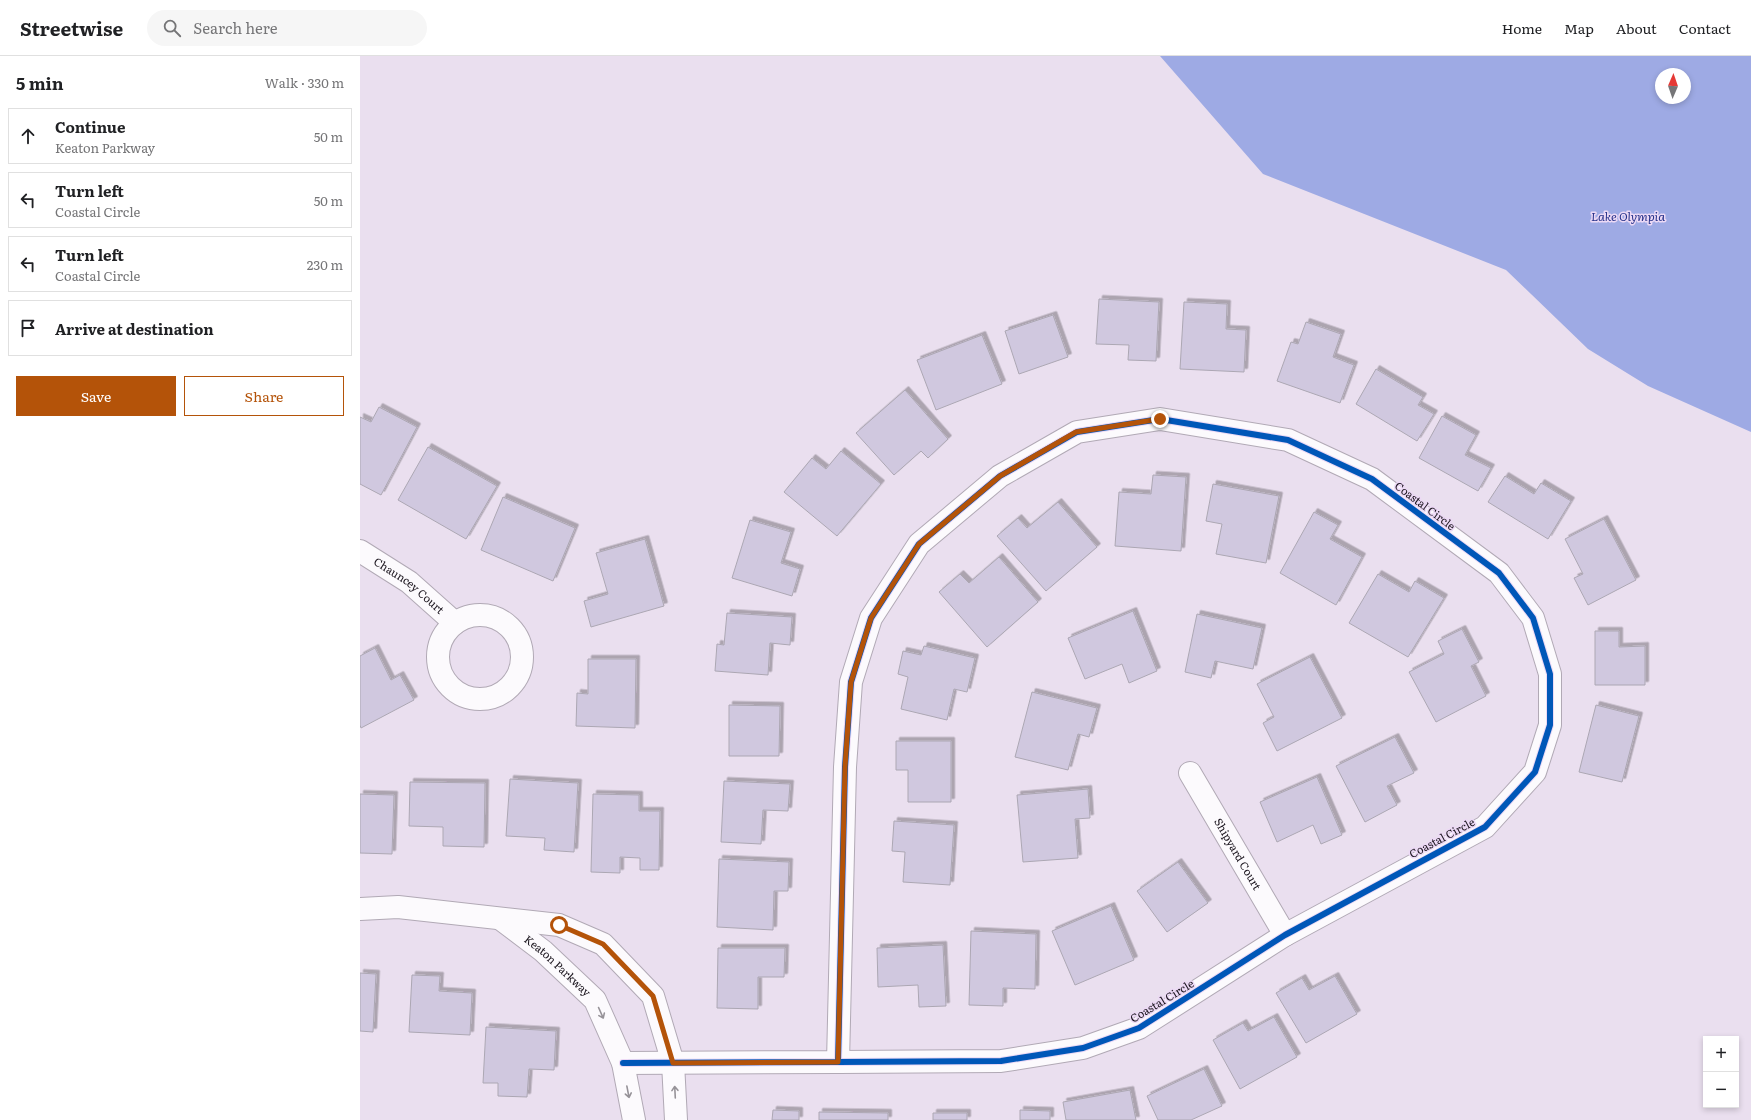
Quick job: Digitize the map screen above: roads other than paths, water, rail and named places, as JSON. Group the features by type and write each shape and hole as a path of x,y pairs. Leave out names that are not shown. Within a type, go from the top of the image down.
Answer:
{"street":[{"name":"Coastal Circle","path":"623,1063 673,1063 838,1062 1001,1061 1083,1048 1139,1028 1285,935 1485,827 1535,772 1550,725 1550,674 1533,618 1499,573 1372,479 1288,440 1160,419 1076,432 1000,476 919,544 871,618 851,682 845,767 838,1062"},
{"name":"Chauncey Court","path":"360,551 409,582 455,623"},
{"name":"Shipyard Court","path":"1190,774 1285,935"},
{"name":"Keaton Parkway","path":"360,909 398,907 502,920 559,925 603,944 653,996 673,1063 676,1120"},
{"name":"Keaton Parkway","path":"502,920 543,951 596,1000 623,1063 634,1120"}],"water":[{"name":"Lake Olympia","path":"1160,56 1751,56 1751,432 1648,386 1588,349 1506,270 1263,174"}]}
